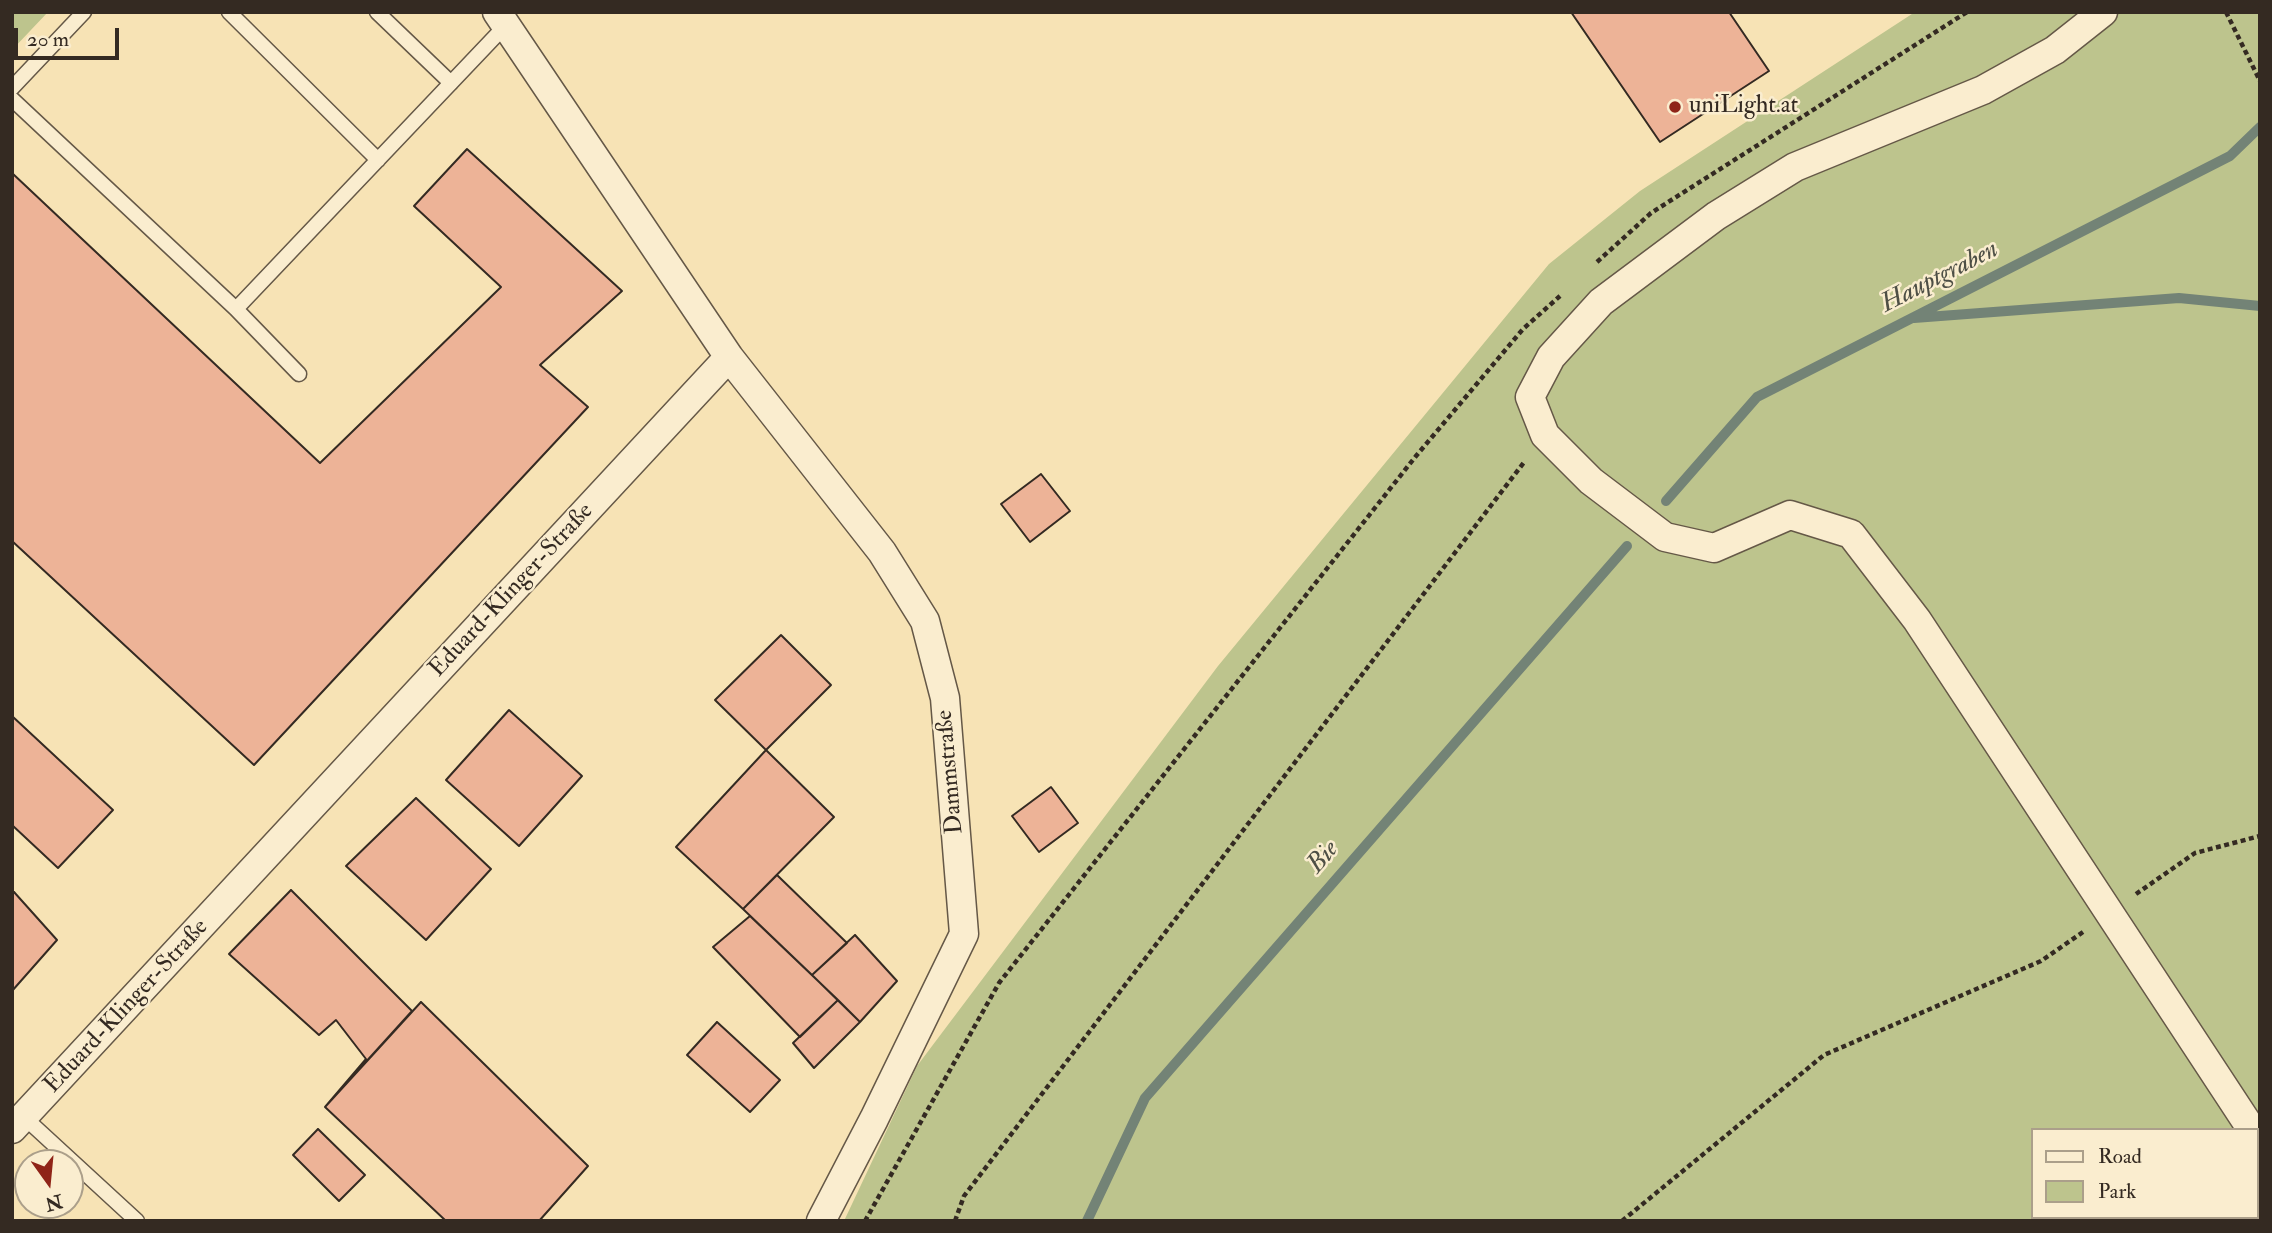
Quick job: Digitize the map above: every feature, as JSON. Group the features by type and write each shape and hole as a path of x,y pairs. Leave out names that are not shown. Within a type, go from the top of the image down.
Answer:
{"street":[{"path":"2103,12 2055,50 1983,90 1795,167 1716,216 1601,302 1551,357 1530,397 1545,435 1591,481 1665,537 1714,548 1790,516 1851,534 1917,620 2251,1128"},
{"path":"502,18 729,357"},
{"name":"Eduard-Klinger-Straße","path":"19,1124 729,357"},
{"name":"Dammstraße","path":"729,357 882,552 925,621 945,698 964,934 821,1221"}],"lane":[{"path":"12,88 84,12"},
{"path":"229,12 378,160"},
{"path":"377,12 451,83"},
{"path":"236,309 451,83 502,18"},
{"path":"12,99 236,309 299,374"},
{"path":"19,1124 137,1221"}],"path":[{"path":"1592,267 1651,213 1967,12"},
{"path":"2226,12 2259,79"},
{"path":"865,1221 999,983 1416,456 1523,330 1562,293"},
{"path":"955,1221 964,1196 1545,435"},
{"path":"1622,1221 1824,1055 2041,961 2194,853 2260,836"}],"green space":[{"path":"12,12 48,12 12,50"},
{"path":"1915,12 2260,12 2260,1221 844,1221 917,1066 1218,666 1549,264 1640,191"}],"building":[{"name":"uniLight.at","path":"1571,12 1729,12 1769,71 1660,142"},
{"path":"467,149 622,291 540,365 588,407 254,765 12,541 12,173 320,463 501,287 414,206"},
{"path":"1041,474 1070,511 1030,542 1001,504"},
{"path":"781,635 831,685 766,750 715,700"},
{"path":"509,710 582,776 519,846 446,780"},
{"path":"12,716 113,810 58,868 12,825"},
{"path":"766,750 834,817 743,909 676,847"},
{"path":"1051,787 1078,823 1039,852 1012,816"},
{"path":"416,798 491,869 426,940 346,866"},
{"path":"777,875 847,943 812,975 743,909"},
{"path":"291,890 412,1011 325,1107 366,1059 336,1020 319,1035 229,954"},
{"path":"14,892 57,940 12,991 12,894"},
{"path":"750,916 838,1000 800,1037 713,947"},
{"path":"855,935 897,981 860,1022 812,975"},
{"path":"838,1000 860,1022 814,1068 793,1043"},
{"path":"421,1002 588,1166 539,1221 446,1221 325,1107"},
{"path":"717,1022 780,1080 750,1112 687,1055"},
{"path":"318,1129 365,1175 339,1201 293,1155"}],"waterway":[{"name":"Hauptgraben","path":"1666,501 1757,397 2230,156 2260,127"},
{"path":"1914,318 2179,298 2260,306"},
{"name":"Bie","path":"1087,1221 1145,1098 1627,546"}],"place":[{"name":"uniLight.at","path":"1675,107"}]}
